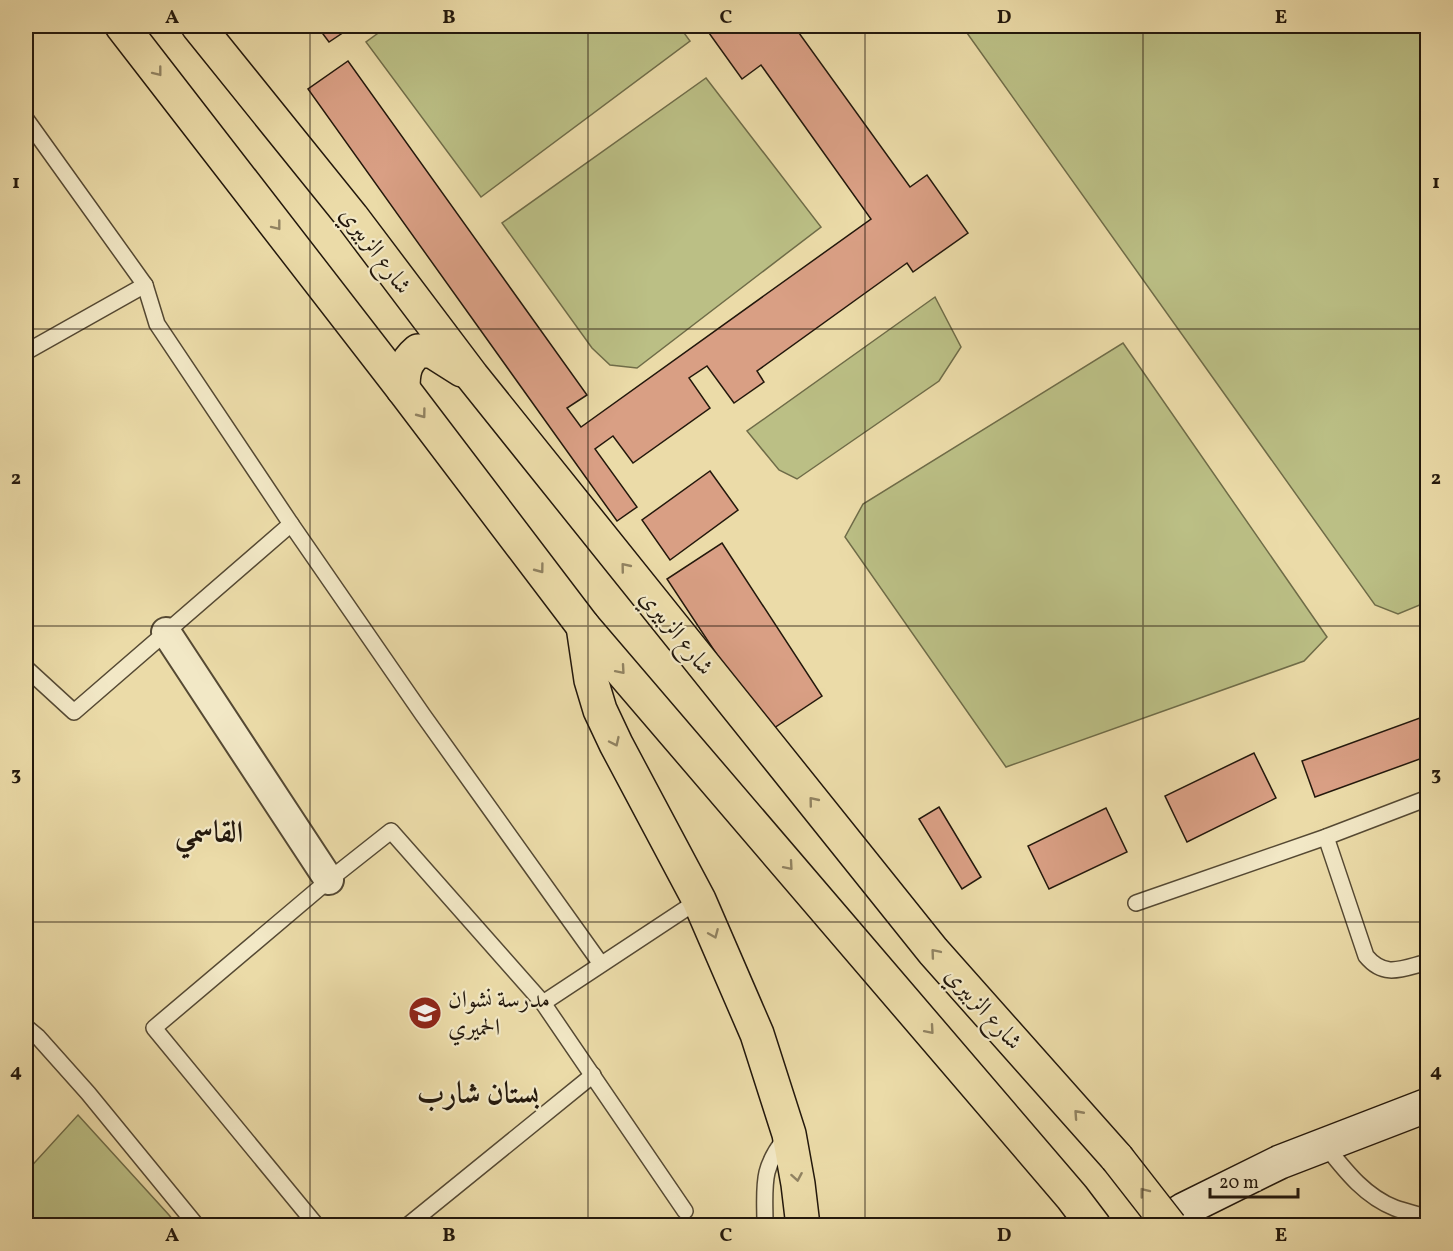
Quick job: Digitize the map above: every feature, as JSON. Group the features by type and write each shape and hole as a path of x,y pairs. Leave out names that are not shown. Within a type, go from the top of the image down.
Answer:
{"main road":[{"path":"122,26 403,388 583,626 1072,1197 1094,1226"},
{"name":"شارع الزبيري","path":"198,26 352,217 472,375 933,951 1117,1158 1170,1226"},
{"path":"403,388 403,371 409,359 418,351 432,351 472,375"},
{"path":"583,626 591,680 600,710 699,900 757,1034 789,1134 803,1226"},
{"path":"1157,1226 1183,1210 1281,1162 1428,1105"}],"street":[{"path":"166,632 329,880"}],"lane":[{"path":"26,119 144,285 157,324 291,524 430,725 601,964"},
{"path":"26,352 144,285"},
{"path":"26,668 74,712 291,524"},
{"path":"1136,903 1326,837 1428,798"},
{"path":"317,1226 154,1028 329,880 391,831 543,1003 685,1211"},
{"path":"1326,837 1366,956 1372,964 1390,971 1428,962"},
{"path":"543,1003 699,900"},
{"path":"26,1027 38,1037 88,1093 197,1226"},
{"path":"406,1226 593,1075"},
{"path":"765,1226 765,1186 768,1164 776,1149 789,1134"},
{"path":"1324,1144 1368,1193 1393,1208 1428,1218"}],"green space":[{"path":"388,26 679,26 690,41 481,197 366,42"},
{"path":"962,26 1427,26 1427,602 1398,614 1375,605"},
{"path":"706,78 821,227 637,368 610,365 592,348 502,223"},
{"path":"935,297 961,347 939,381 797,479 779,470 747,431"},
{"path":"1123,343 1327,637 1304,661 1006,767 845,537 863,504"},
{"path":"78,1115 177,1225 26,1225 26,1172"}],"building":[{"path":"317,26 353,26 329,42"},
{"path":"704,26 794,26 910,187 927,175 968,233 913,272 907,263 757,371 764,382 734,403 707,366 689,378 710,408 633,463 613,436 595,449 637,507 617,521 308,89 348,61 587,395 567,408 581,427 871,219 761,65 742,79"},
{"path":"710,471 738,510 670,560 642,520"},
{"path":"722,543 822,696 768,732 667,579"},
{"path":"1428,715 1428,756 1315,797 1302,761"},
{"path":"1254,753 1276,798 1187,842 1165,796"},
{"path":"939,807 981,877 962,889 919,819"},
{"path":"1106,808 1127,852 1049,889 1028,846"}],"place":[{"name":"مدرسة نشوان الحميري","path":"425,1013"}],"district":[{"name":"القاسمي","path":"209,832"},
{"name":"بستان شارب","path":"478,1093"}]}
